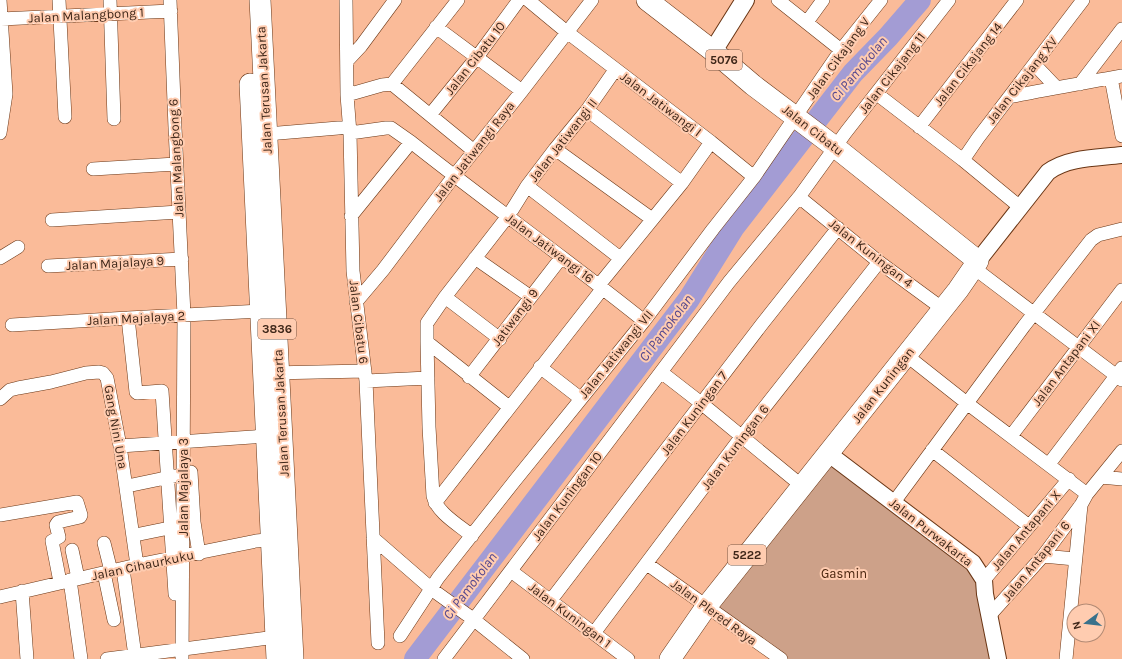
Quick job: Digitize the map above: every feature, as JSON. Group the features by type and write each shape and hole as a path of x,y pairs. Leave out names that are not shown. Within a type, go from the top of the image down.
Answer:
{"main road":[{"name":"Jalan Terusan Jakarta","path":"246,0 260,311 271,374 266,436 279,538"},
{"name":"Jalan Terusan Jakarta","path":"260,0 267,134 271,374 279,538 284,636 293,659"},
{"name":"Jalan Cibatu","path":"647,0 713,50 753,85 834,146 976,264"},
{"path":"713,50 745,0"},
{"name":"Jalan Kuningan","path":"670,659 706,607 829,454 943,309 976,264"},
{"name":"Jalan Terusan Jakarta","path":"277,659 284,636"}],"street":[{"path":"0,0 6,94 0,133"},
{"path":"59,0 65,117"},
{"path":"110,0 114,119"},
{"name":"Jalan Cibatu 6","path":"346,0 353,271 366,376 378,643"},
{"path":"347,62 361,46 395,0"},
{"path":"392,84 458,0"},
{"name":"Jalan Cibatu 10","path":"430,115 519,0"},
{"name":"Jalan Jatiwangi I","path":"528,0 615,70 711,142 754,177"},
{"name":"Jalan Jatiwangi Raya","path":"356,302 383,270 454,176 592,0"},
{"path":"778,0 841,50"},
{"path":"806,22 823,0"},
{"name":"Jalan Cikajang V","path":"798,118 841,50 881,0"},
{"name":"Jalan Cikajang 11","path":"834,146 949,0"},
{"name":"Jalan Cikajang 14","path":"919,127 1017,0"},
{"name":"Jalan Cikajang XV","path":"962,160 1083,0"},
{"name":"Jalan Malangbong 1","path":"1,19 110,13 170,6"},
{"name":"Jalan Malangbong 6","path":"170,6 184,315"},
{"path":"436,27 522,91"},
{"path":"1080,84 1122,29"},
{"path":"1035,65 1056,87"},
{"name":"Jalan Jatiwangi II","path":"435,503 433,496 429,427 426,323 510,213 527,186 587,110 615,70"},
{"path":"1009,97 1116,77 1122,136"},
{"path":"348,95 382,85 392,84 474,151"},
{"path":"876,94 1020,207"},
{"path":"587,110 682,182"},
{"name":"Jalan Jatiwangi VII","path":"400,636 472,536 580,398 644,321 798,118"},
{"name":"Jalan Jatiwangi 16","path":"267,134 391,128 412,142 454,176 510,213 561,258 644,321"},
{"path":"351,216 412,142"},
{"path":"472,536 443,513 435,503 601,287 620,258 682,182 711,142"},
{"path":"802,486 661,372 729,282 799,197 834,146"},
{"path":"555,149 652,219"},
{"name":"Jalan Kuningan","path":"976,264 1048,172 1057,166 1078,160 1122,155"},
{"path":"93,169 176,164"},
{"path":"527,186 620,258"},
{"name":"Jalan Kuningan 4","path":"799,197 879,262 943,309"},
{"path":"52,220 179,212"},
{"name":"Jalan Kuningan 7","path":"551,600 701,403 838,228"},
{"path":"894,502 1034,313 1091,240 1098,235 1122,229"},
{"path":"0,258 18,247"},
{"path":"475,258 530,297"},
{"name":"Jatiwangi 9","path":"469,377 500,339 530,297 561,258"},
{"name":"Jalan Majalaya 9","path":"48,266 182,259"},
{"name":"Jalan Kuningan 6","path":"594,634 742,436 879,262"},
{"path":"976,264 1034,313 1079,347 1120,374 1048,464"},
{"name":"Jalan Antapani XI","path":"1011,436 1079,347 1111,302 1122,290"},
{"path":"445,297 500,339"},
{"name":"Jalan Majalaya 2","path":"12,325 260,311"},
{"name":"Jalan Majalaya 3","path":"183,659 184,315"},
{"path":"128,318 136,393 162,391 178,659"},
{"path":"427,342 469,377 509,407"},
{"path":"906,355 968,404 1069,479 1084,499 1075,559 1066,659"},
{"path":"540,367 580,398"},
{"name":"Jalan Kuningan 10","path":"444,659 472,618 511,570 661,372"},
{"name":"Gang Nini Una","path":"0,399 10,390 86,373 103,373 107,378 120,446 137,566"},
{"path":"271,374 428,378"},
{"path":"120,446 189,440 266,436"},
{"name":"Jalan Majalaya 3","path":"183,659 189,440"},
{"name":"Jalan Majalaya 3","path":"189,440 194,522 199,554"},
{"path":"932,450 1029,526"},
{"name":"Jalan Antapani 6","path":"990,616 1043,556 1084,499 1122,451"},
{"name":"Jalan Purwakarta","path":"829,454 974,563 984,580 998,659"},
{"path":"132,485 191,473"},
{"path":"1101,477 1122,479"},
{"name":"Jalan Antapani X","path":"984,580 1069,479"},
{"path":"0,515 77,502 81,515 80,517 58,522 56,525 58,537 52,541 70,580"},
{"path":"140,534 194,522"},
{"name":"Jalan Cihaurkuku","path":"0,597 70,580 279,538"},
{"path":"374,538 433,589 523,659"},
{"path":"104,543 113,571 135,656"},
{"path":"72,550 70,580 81,659"},
{"path":"1043,556 1075,559"},
{"name":"Jalan Plered Raya","path":"647,564 773,657"},
{"name":"Jalan Kuningan 1","path":"511,570 628,659"},
{"path":"113,571 114,620"},
{"path":"22,591 27,659"},
{"path":"107,659 284,636"}],"green space":[{"name":"Gasmin","path":"829,454 973,563 998,659 783,659 706,607"}],"waterway":[{"name":"Ci Pamokolan","path":"415,659 689,299 734,227 853,73 888,37 920,0"}]}
